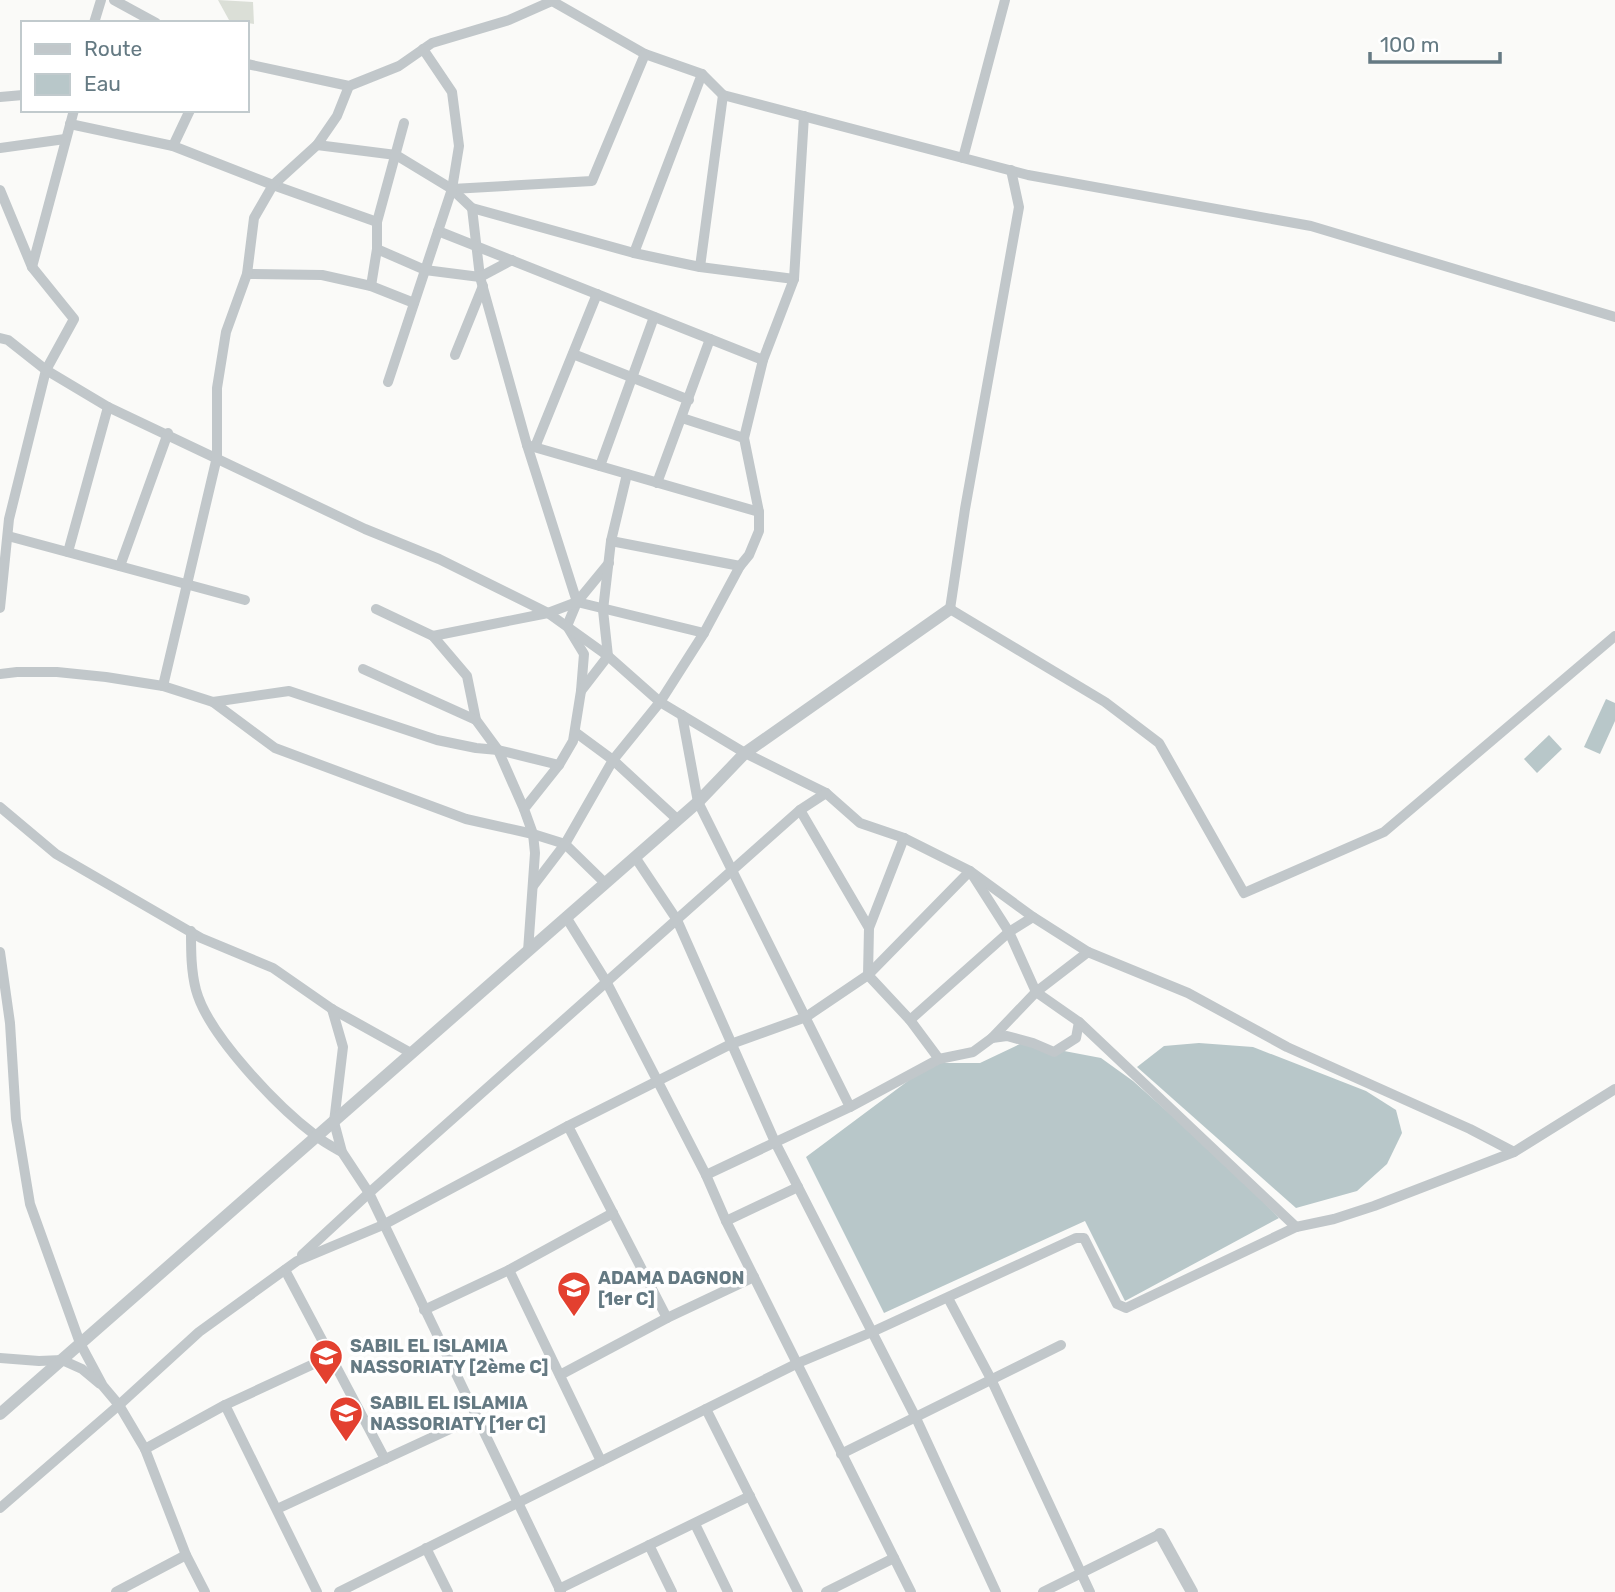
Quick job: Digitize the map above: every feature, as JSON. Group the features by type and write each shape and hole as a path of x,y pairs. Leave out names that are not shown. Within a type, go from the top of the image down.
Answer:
{"street":[{"path":"95,21 100,0"},
{"path":"114,0 152,21"},
{"path":"963,158 1005,0"},
{"path":"248,64 349,86 399,66 432,43 509,20 552,1 645,54 702,74 723,95 1011,170 1311,226 1615,317"},
{"path":"388,382 452,189 460,146 452,92 423,49"},
{"path":"452,189 592,181 645,54"},
{"path":"634,253 702,74"},
{"path":"163,686 217,457 217,388 226,332 247,274 254,218 273,185 317,145 337,116 349,86"},
{"path":"0,97 21,95"},
{"path":"700,267 723,95"},
{"path":"32,267 74,112"},
{"path":"173,146 189,112"},
{"path":"533,886 565,844 613,760 660,702 704,633 740,566 749,555 759,531 759,512 744,438 762,360 794,279 804,116"},
{"path":"371,286 377,249 377,222 404,123"},
{"path":"71,124 173,146 377,222"},
{"path":"0,148 65,139"},
{"path":"317,145 396,155 452,189 472,208 634,253 700,267 794,279"},
{"path":"0,1414 678,820 746,753 950,609 965,509 1019,207 1011,170"},
{"path":"0,190 32,267 74,319 46,370 4,518 8,536 0,608"},
{"path":"472,208 482,281 576,602"},
{"path":"438,230 762,360"},
{"path":"377,249 425,270 482,281"},
{"path":"455,355 482,281 512,260"},
{"path":"247,274 322,275 371,286 414,303"},
{"path":"531,446 597,294"},
{"path":"600,466 654,317"},
{"path":"0,338 8,340 46,370 108,407 168,433 366,529 439,559 548,613 608,656 660,702 746,753 826,793 860,823 904,838 970,871 1033,917 1088,952 1188,993 1287,1047 1470,1129 1514,1152"},
{"path":"657,482 709,339"},
{"path":"573,354 689,400"},
{"path":"68,552 108,407"},
{"path":"682,418 744,438"},
{"path":"120,566 168,433"},
{"path":"531,446 759,512"},
{"path":"582,691 608,656 603,610 611,541 626,474"},
{"path":"8,536 245,600"},
{"path":"611,541 740,566"},
{"path":"567,626 576,602 610,563"},
{"path":"433,636 548,613 576,602 704,633"},
{"path":"376,609 433,636 467,676 476,720 498,750 533,834 533,886 528,951"},
{"path":"950,609 1105,702 1159,743 1244,893 1384,832 1615,636"},
{"path":"524,808 559,765 573,741 582,691 584,654 567,626"},
{"path":"363,669 476,720"},
{"path":"0,674 57,672 163,686 213,702 275,748 466,819 565,844 605,884"},
{"path":"213,702 289,691 438,740 498,750 559,765"},
{"path":"681,715 698,802 850,1107"},
{"path":"575,732 613,760 678,820"},
{"path":"0,1508 198,1332 297,1261 369,1193 800,810 826,793"},
{"path":"0,807 56,854 201,938 272,968 332,1009 411,1053"},
{"path":"800,810 869,929"},
{"path":"904,838 869,929 868,975 910,1020 939,1059"},
{"path":"635,857 677,920 775,1142 916,1418 996,1592"},
{"path":"970,871 1009,932 1036,992 1079,1022 1296,1227"},
{"path":"297,1261 383,1226 568,1126 731,1044 806,1017 868,975 970,871"},
{"path":"566,917 607,983 706,1175 726,1221 911,1592"},
{"path":"910,1020 1009,932 1033,917"},
{"path":"191,931 191,960 197,993 213,1026 253,1078 316,1136 342,1153"},
{"path":"0,952 10,1023 16,1119 30,1205 80,1343 103,1386"},
{"path":"706,1175 850,1107 939,1059 973,1052 992,1038 1036,992 1088,952"},
{"path":"332,1009 343,1047 334,1122 342,1153 369,1193 560,1591 750,1496"},
{"path":"0,1011 10,1023"},
{"path":"992,1038 1007,1036 1054,1052 1076,1038 1079,1022"},
{"path":"339,1592 798,1363 948,1298 1076,1238 1084,1238 1117,1304 1126,1308 1296,1227 1334,1219 1374,1206 1514,1152 1615,1089"},
{"path":"568,1126 667,1318"},
{"path":"726,1221 798,1187"},
{"path":"424,1310 509,1269 613,1213"},
{"path":"509,1269 601,1461"},
{"path":"285,1270 385,1459"},
{"path":"560,1375 667,1318 754,1276"},
{"path":"948,1298 991,1379 1090,1592"},
{"path":"841,1454 1061,1345"},
{"path":"145,1449 225,1405 331,1356"},
{"path":"0,1358 62,1360 82,1369 103,1386 119,1405 145,1449 186,1555 205,1592"},
{"path":"225,1405 317,1592"},
{"path":"706,1409 797,1592"},
{"path":"277,1509 475,1417"},
{"path":"695,1524 728,1592"},
{"path":"1043,1592 1160,1534 1192,1592"},
{"path":"649,1545 672,1592"},
{"path":"426,1548 448,1592"},
{"path":"116,1592 186,1555"},
{"path":"826,1592 894,1558"}],"shaded area":[{"path":"218,0 253,2 254,24 229,20"}],"water":[{"path":"1606,699 1615,703 1615,721 1600,754 1584,747"},
{"path":"1549,735 1562,749 1537,773 1524,759"},
{"path":"1022,1043 1101,1058 1133,1081 1233,1170 1279,1218 1125,1301 1085,1221 884,1313 806,1157 932,1063 980,1063"},
{"path":"1199,1043 1253,1047 1366,1091 1396,1110 1402,1133 1387,1164 1357,1191 1296,1208 1137,1067 1164,1046"}],"place":[{"name":"ADAMA DAGNON [1er C]","path":"574,1318"},
{"name":"SABIL EL ISLAMIA NASSORIATY [2ème C]","path":"326,1386"},
{"name":"SABIL EL ISLAMIA NASSORIATY [1er C]","path":"346,1443"}]}
